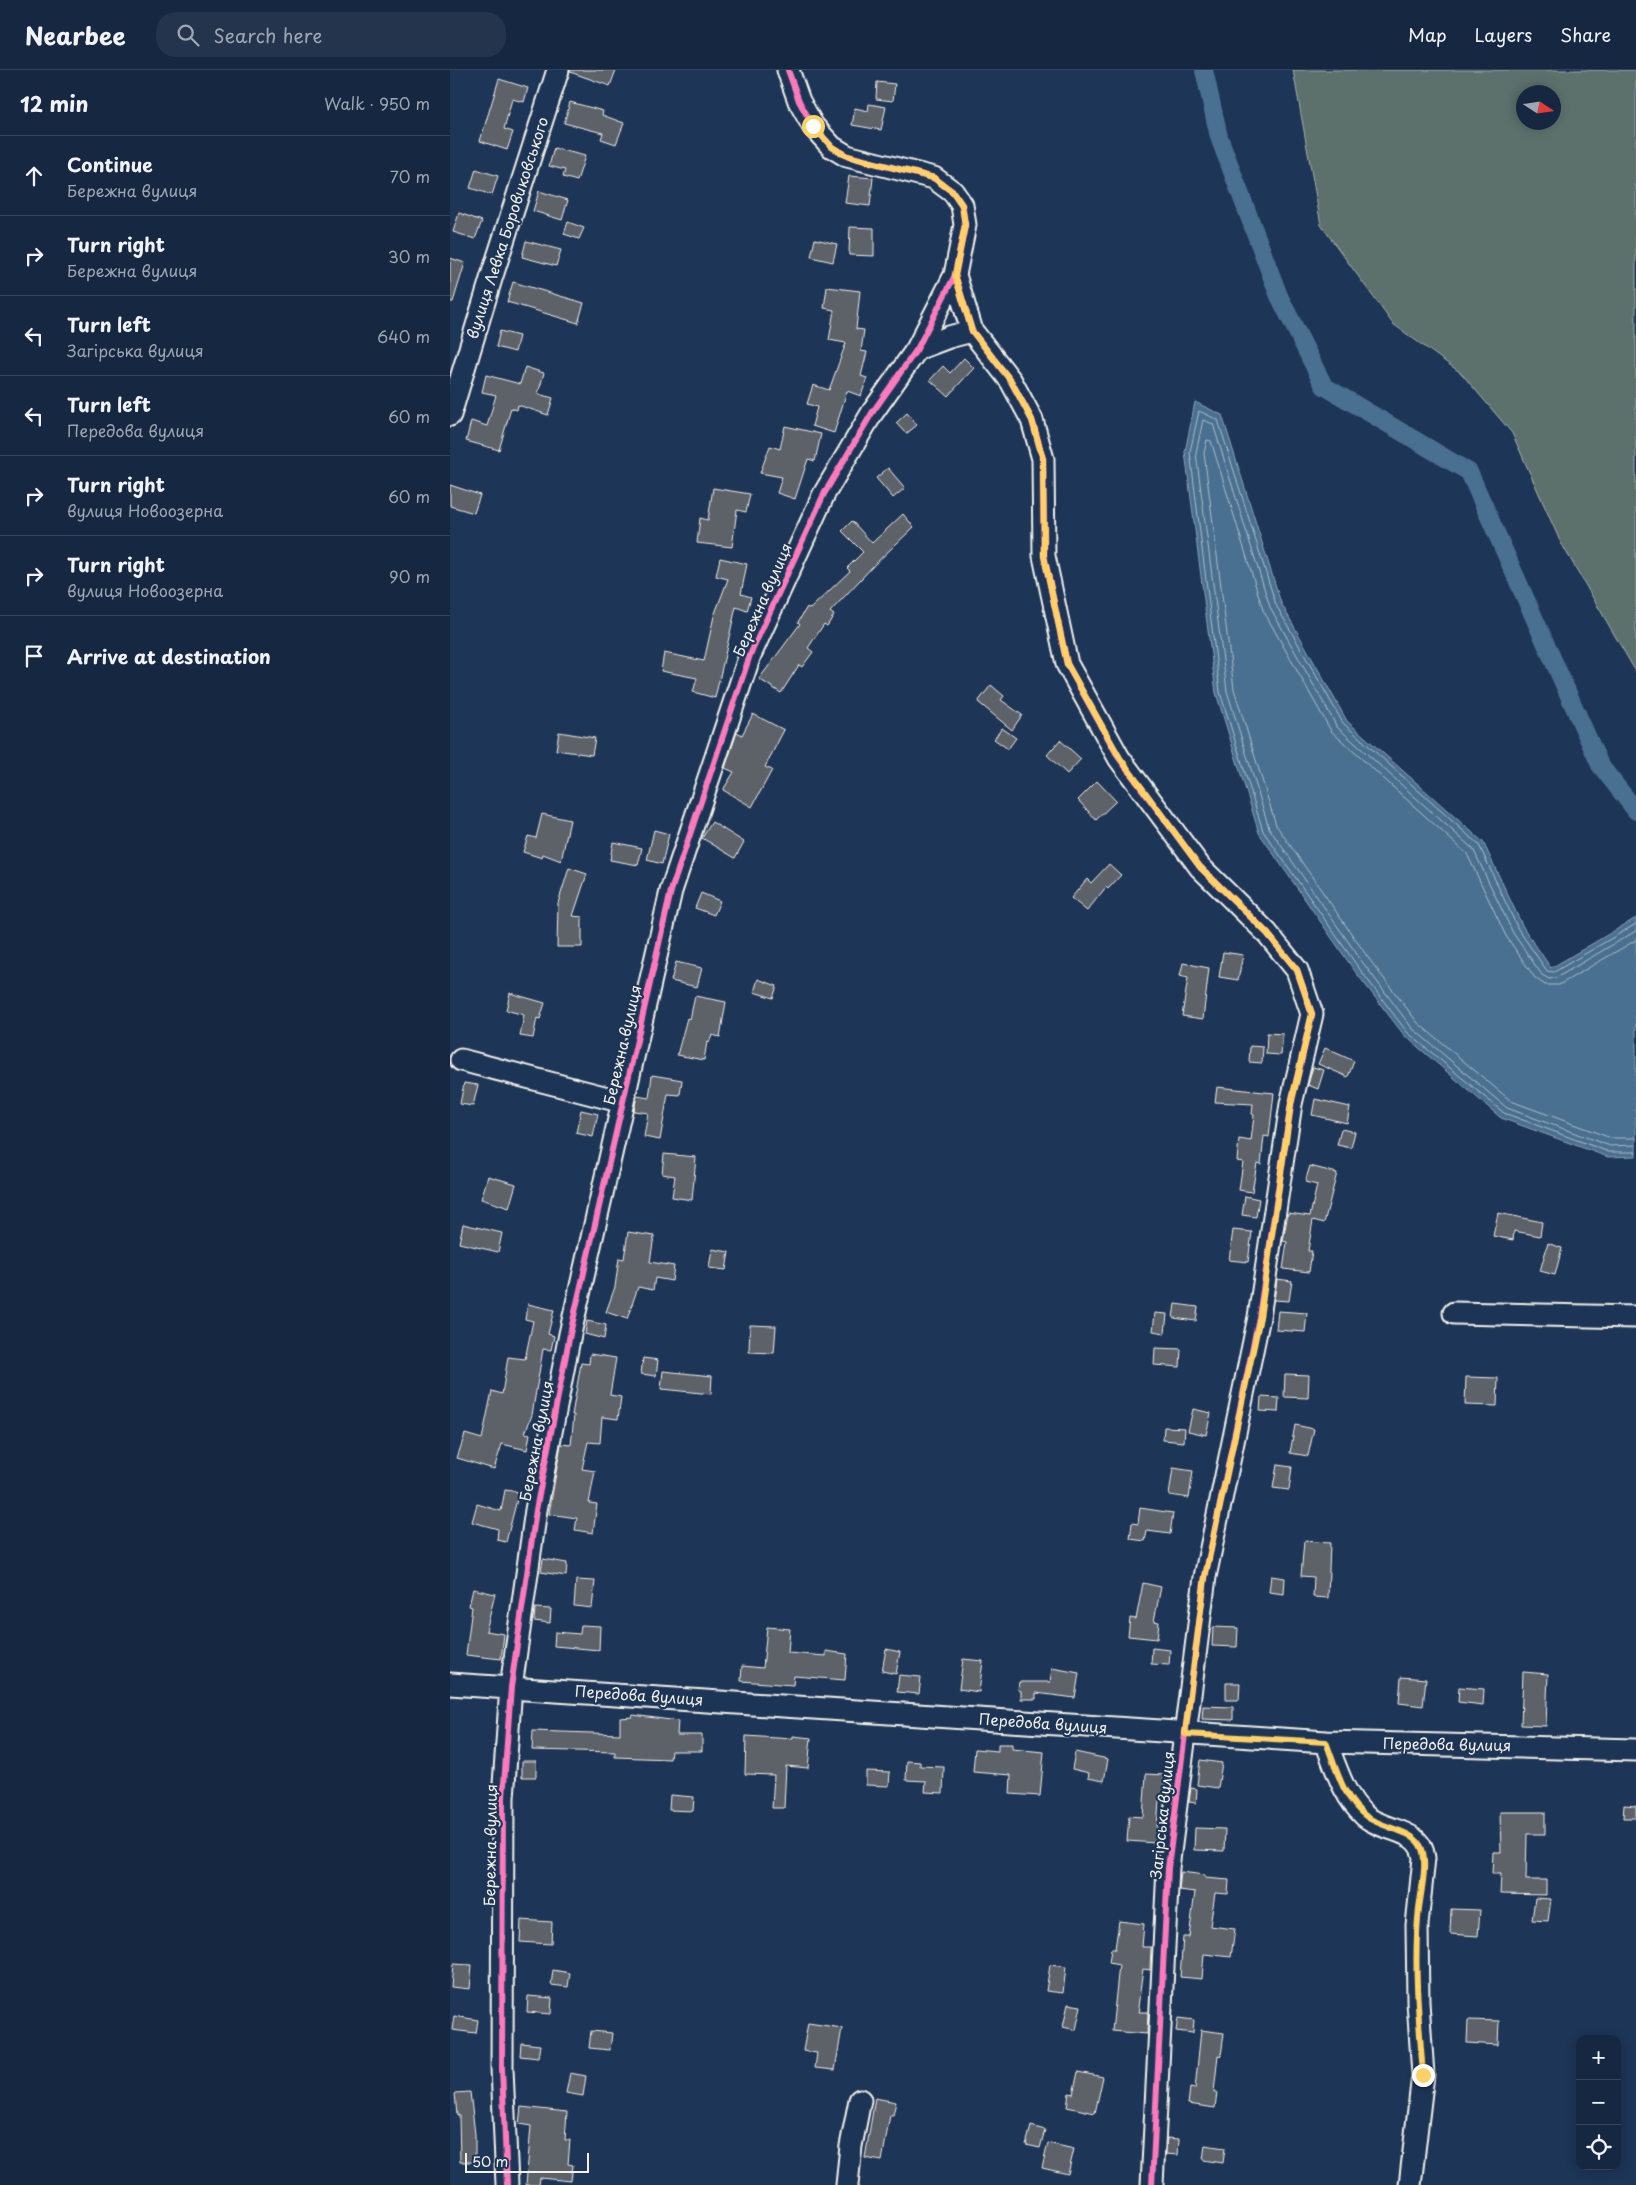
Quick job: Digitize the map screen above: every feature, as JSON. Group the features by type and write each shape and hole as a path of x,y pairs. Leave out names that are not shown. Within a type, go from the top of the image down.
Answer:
{"street":[{"name":"вулиця Левка Боровиковського","path":"450,415 491,279 558,70"},
{"name":"Бережна вулиця","path":"507,2185 502,2068 503,1798 511,1687 536,1510 570,1334 671,891 750,656 824,494 872,413 917,349 955,275 965,225 962,205 953,192 934,178 847,156 832,147 813,126 799,101 788,70"},
{"name":"Загірська вулиця","path":"955,275 972,331 1011,381 1032,420 1043,459 1044,556 1067,664 1120,758 1200,867 1267,933 1297,970 1312,1014 1291,1104 1260,1317 1205,1577 1168,1868 1152,2185"},
{"path":"917,349 972,331"},
{"path":"461,1060 623,1102"},
{"path":"1454,1313 1636,1317"},
{"name":"Передова вулиця","path":"450,1684 1326,1742 1636,1750"},
{"path":"1326,1742 1345,1790 1354,1805 1367,1817 1382,1826 1414,1838 1423,1850 1424,1858 1417,1935 1418,2002 1423,2075 1410,2185"},
{"path":"847,2185 851,2146 860,2100"}],"green space":[{"path":"1293,70 1636,70 1636,672 1560,541 1512,433 1461,373 1393,324 1321,225"}],"water":[{"path":"1195,402 1222,415 1281,603 1347,721 1483,842 1523,927 1551,968 1636,918 1636,1156 1608,1157 1501,1118 1404,1035 1354,970 1259,833 1216,693 1185,452"}],"building":[{"path":"570,70 616,70 610,86 570,72"},
{"path":"499,79 528,88 524,102 512,99 504,129 513,132 507,150 480,141"},
{"path":"877,82 895,84 893,101 876,99"},
{"path":"570,102 603,111 602,115 624,123 616,144 601,139 603,133 564,123"},
{"path":"869,104 886,107 881,130 852,125 855,108 868,111"},
{"path":"554,148 585,156 577,181 563,177 565,170 549,166"},
{"path":"476,169 498,176 492,195 470,188"},
{"path":"849,176 873,178 870,206 845,203"},
{"path":"539,191 568,200 562,220 533,211"},
{"path":"459,213 482,221 475,239 453,232"},
{"path":"568,222 584,228 579,239 564,234"},
{"path":"850,227 874,228 874,256 849,255"},
{"path":"815,239 837,244 833,262 811,257"},
{"path":"526,241 561,250 556,266 522,257"},
{"path":"450,258 465,263 453,302 450,302"},
{"path":"513,282 584,303 578,323 507,302"},
{"path":"827,287 860,291 856,329 864,330 861,351 867,352 861,376 867,378 861,396 847,391 834,433 812,426 817,407 807,404 813,385 829,390 846,343 829,340 834,310 824,308"},
{"path":"500,331 519,336 515,352 496,347"},
{"path":"964,358 974,368 948,396 930,380 943,366 950,373"},
{"path":"525,367 544,373 538,394 553,398 548,415 518,405 517,410 511,408 499,450 466,441 471,421 487,426 496,395 482,392 486,375 520,384"},
{"path":"907,413 917,425 906,434 896,423"},
{"path":"785,426 821,434 815,461 808,459 795,499 777,493 782,477 760,473 770,446 780,449"},
{"path":"888,468 905,488 893,498 876,478"},
{"path":"450,485 480,495 474,513 450,506"},
{"path":"713,488 750,494 746,512 737,510 732,547 697,543 700,518 708,520"},
{"path":"903,514 914,527 875,564 830,612 834,615 827,626 824,624 808,648 813,652 802,667 799,665 781,693 759,679 800,624 798,622 807,607 810,609 850,571 847,568 863,552 842,531 852,521 872,543"},
{"path":"720,558 747,564 741,594 751,597 747,611 736,607 715,698 693,692 697,678 661,671 664,653 704,661 714,616 728,579 716,576"},
{"path":"991,685 1004,696 1001,700 1022,715 1012,730 978,702"},
{"path":"753,714 784,730 765,767 772,770 752,807 723,790 734,772 725,768 737,732 742,735"},
{"path":"1002,728 1016,738 1008,749 994,739"},
{"path":"559,732 595,738 592,755 556,750"},
{"path":"1060,740 1081,759 1067,774 1047,755"},
{"path":"1097,781 1116,801 1096,820 1078,800"},
{"path":"542,814 570,820 561,861 543,854 542,858 523,852 528,836 536,838"},
{"path":"712,822 744,842 735,858 702,838"},
{"path":"654,830 669,834 662,864 647,860"},
{"path":"613,842 642,848 638,865 610,860"},
{"path":"1109,864 1121,875 1108,889 1106,887 1087,911 1071,898 1087,879 1091,883"},
{"path":"569,868 587,874 573,916 582,917 582,947 557,947 558,903"},
{"path":"701,893 720,901 714,915 695,908"},
{"path":"1223,952 1243,955 1238,980 1219,977"},
{"path":"676,962 702,968 697,987 671,981"},
{"path":"1183,963 1209,968 1203,1019 1182,1016 1188,978 1180,976"},
{"path":"758,979 777,986 773,998 754,992"},
{"path":"510,993 545,1003 540,1019 537,1018 533,1038 520,1036 524,1015 506,1010"},
{"path":"695,996 726,1002 720,1037 712,1035 709,1043 707,1042 704,1060 677,1055 687,1018 690,1019"},
{"path":"1267,1033 1283,1034 1281,1055 1266,1054"},
{"path":"1250,1046 1263,1047 1262,1063 1249,1062"},
{"path":"1325,1048 1354,1061 1348,1077 1318,1064"},
{"path":"1313,1067 1324,1070 1318,1089 1308,1085"},
{"path":"652,1075 682,1080 680,1095 668,1094 660,1140 644,1137 648,1113 634,1111 637,1096 649,1098"},
{"path":"464,1083 478,1085 473,1106 460,1104"},
{"path":"1217,1087 1274,1093 1269,1137 1264,1136 1261,1164 1257,1163 1252,1192 1239,1190 1243,1162 1237,1161 1239,1139 1251,1141 1254,1115 1252,1114 1253,1104 1215,1102"},
{"path":"1315,1099 1350,1107 1347,1123 1312,1115"},
{"path":"581,1110 598,1114 593,1137 576,1133"},
{"path":"1341,1129 1355,1132 1351,1148 1337,1145"},
{"path":"664,1154 696,1157 692,1200 672,1197 675,1176 662,1174"},
{"path":"1310,1166 1337,1173 1324,1223 1313,1220 1308,1251 1312,1251 1309,1272 1283,1269 1287,1242 1283,1241 1288,1213 1310,1216 1317,1185 1305,1182"},
{"path":"488,1176 516,1184 509,1208 481,1199"},
{"path":"1245,1196 1259,1199 1256,1217 1242,1215"},
{"path":"1498,1213 1542,1222 1540,1236 1514,1231 1513,1240 1493,1236"},
{"path":"463,1224 502,1233 498,1252 459,1243"},
{"path":"1233,1230 1252,1232 1248,1262 1229,1260"},
{"path":"628,1232 654,1236 650,1262 674,1266 672,1281 655,1278 653,1290 638,1287 627,1319 606,1312 615,1287 619,1258 624,1259"},
{"path":"1548,1243 1562,1248 1555,1275 1540,1271"},
{"path":"712,1249 729,1252 726,1270 709,1268"},
{"path":"1277,1279 1292,1281 1289,1301 1274,1300"},
{"path":"528,1304 554,1310 548,1334 554,1336 551,1350 543,1349 532,1415 525,1433 530,1434 527,1450 502,1444 494,1469 457,1458 465,1434 482,1439 492,1391 502,1394 508,1357 525,1359 533,1321 525,1319"},
{"path":"1175,1304 1198,1307 1196,1321 1173,1318"},
{"path":"1278,1311 1307,1313 1305,1332 1276,1330"},
{"path":"1155,1313 1167,1314 1165,1333 1153,1331"},
{"path":"587,1321 606,1325 604,1339 585,1334"},
{"path":"750,1325 776,1326 774,1353 749,1352"},
{"path":"1155,1348 1181,1349 1180,1367 1154,1365"},
{"path":"590,1354 616,1358 610,1395 621,1397 618,1419 602,1417 600,1443 588,1442 582,1469 595,1471 589,1503 597,1504 593,1533 575,1530 577,1518 549,1514 561,1444 571,1445 574,1415 572,1415 581,1363 589,1364"},
{"path":"643,1358 658,1360 656,1376 641,1374"},
{"path":"663,1371 712,1376 711,1394 661,1389"},
{"path":"1285,1374 1309,1375 1308,1398 1284,1397"},
{"path":"1466,1377 1498,1378 1497,1406 1465,1405"},
{"path":"1261,1397 1279,1398 1278,1412 1260,1411"},
{"path":"1193,1409 1211,1413 1206,1435 1188,1431"},
{"path":"1295,1425 1314,1429 1308,1456 1290,1453"},
{"path":"1164,1427 1185,1428 1184,1442 1163,1440"},
{"path":"1277,1465 1292,1467 1289,1490 1273,1488"},
{"path":"1173,1468 1193,1471 1189,1498 1169,1495"},
{"path":"505,1490 519,1492 506,1542 497,1540 498,1529 472,1522 477,1504 501,1511"},
{"path":"1140,1508 1173,1513 1170,1534 1147,1531 1145,1541 1130,1539 1132,1523 1138,1524"},
{"path":"1304,1541 1330,1543 1328,1598 1313,1597 1314,1577 1301,1576"},
{"path":"543,1559 567,1563 566,1576 541,1572"},
{"path":"1271,1576 1285,1578 1284,1594 1269,1592"},
{"path":"576,1580 595,1581 592,1608 574,1606"},
{"path":"1143,1583 1161,1587 1154,1621 1159,1622 1157,1639 1128,1636 1130,1618 1136,1619"},
{"path":"473,1589 495,1594 486,1631 504,1634 501,1659 466,1655 472,1607 469,1606"},
{"path":"535,1608 551,1609 550,1623 534,1621"},
{"path":"581,1625 600,1626 599,1650 554,1646 555,1632 580,1634"},
{"path":"767,1627 790,1629 788,1653 826,1656 826,1651 847,1654 845,1680 794,1676 793,1685 741,1681 742,1666 763,1668"},
{"path":"1213,1627 1238,1628 1237,1647 1212,1646"},
{"path":"1152,1648 1170,1650 1169,1665 1151,1664"},
{"path":"886,1649 900,1652 896,1674 882,1671"},
{"path":"963,1659 983,1661 979,1692 959,1689"},
{"path":"1052,1668 1079,1673 1075,1698 1036,1693 1036,1699 1021,1699 1021,1691 1018,1690 1019,1682 1050,1682"},
{"path":"1523,1672 1548,1674 1546,1726 1521,1725"},
{"path":"899,1675 921,1677 919,1694 897,1692"},
{"path":"1401,1677 1426,1679 1423,1706 1399,1703"},
{"path":"1226,1683 1240,1683 1239,1700 1226,1700"},
{"path":"1459,1687 1484,1689 1483,1705 1458,1702"},
{"path":"1203,1706 1233,1707 1233,1720 1202,1719"},
{"path":"633,1715 678,1721 677,1735 702,1735 702,1751 671,1751 670,1759 615,1757 615,1752 532,1750 533,1731 620,1734 620,1718 632,1717"},
{"path":"746,1736 793,1739 793,1736 811,1738 808,1768 786,1766 784,1808 772,1808 774,1775 745,1774"},
{"path":"998,1744 1012,1744 1012,1749 1044,1752 1040,1796 1010,1794 1011,1775 973,1772 975,1749 998,1751"},
{"path":"1075,1752 1108,1759 1104,1781 1088,1778 1089,1773 1072,1769"},
{"path":"1200,1760 1222,1763 1218,1788 1197,1785"},
{"path":"522,1761 536,1761 536,1777 522,1777"},
{"path":"907,1761 920,1762 920,1766 944,1767 943,1793 925,1792 926,1781 906,1780"},
{"path":"866,1771 890,1772 889,1786 866,1785"},
{"path":"1146,1774 1164,1775 1164,1785 1166,1786 1164,1800 1159,1800 1156,1843 1127,1841 1129,1816 1143,1817"},
{"path":"1191,1788 1197,1789 1196,1803 1189,1802"},
{"path":"670,1795 694,1797 693,1811 669,1810"},
{"path":"1624,1805 1636,1806 1636,1818 1623,1818"},
{"path":"1500,1812 1545,1812 1545,1834 1527,1834 1526,1880 1546,1880 1546,1895 1500,1894 1501,1874 1492,1874 1493,1852 1501,1852"},
{"path":"1195,1828 1225,1829 1224,1851 1194,1850"},
{"path":"1181,1872 1205,1875 1205,1878 1229,1880 1228,1894 1215,1893 1210,1926 1235,1929 1231,1957 1204,1954 1202,1979 1180,1977 1183,1937 1189,1937 1195,1892 1179,1890"},
{"path":"1535,1898 1551,1899 1548,1921 1532,1920"},
{"path":"1451,1909 1480,1910 1478,1936 1450,1934"},
{"path":"521,1920 552,1922 551,1944 520,1942"},
{"path":"1119,1921 1144,1924 1142,1947 1151,1947 1150,1970 1143,1969 1138,2007 1140,2008 1139,2012 1148,2012 1147,2034 1112,2031 1119,1965 1109,1963 1111,1949 1115,1949"},
{"path":"453,1964 472,1965 470,1989 451,1987"},
{"path":"1050,1965 1066,1967 1063,1993 1046,1991"},
{"path":"553,1970 570,1973 568,1987 551,1985"},
{"path":"528,1996 552,1998 551,2014 527,2012"},
{"path":"1068,2004 1081,2006 1076,2030 1063,2027"},
{"path":"454,2016 478,2020 476,2033 452,2030"},
{"path":"1178,2018 1194,2020 1193,2033 1176,2031"},
{"path":"1468,2020 1499,2021 1498,2045 1467,2043"},
{"path":"808,2023 842,2028 835,2070 815,2068 817,2053 803,2051"},
{"path":"1201,2030 1224,2033 1221,2056 1218,2055 1214,2092 1217,2092 1215,2108 1188,2104 1190,2088 1195,2089"},
{"path":"591,2031 612,2033 610,2050 589,2048"},
{"path":"521,2043 540,2045 538,2058 520,2056"},
{"path":"1078,2072 1103,2077 1095,2113 1067,2107 1069,2093 1073,2094"},
{"path":"570,2073 586,2076 583,2096 566,2093"},
{"path":"470,2092 475,2134 475,2162 460,2162 459,2115 457,2116 455,2093"},
{"path":"875,2098 896,2102 893,2115 890,2115 882,2161 865,2158"},
{"path":"521,2107 567,2112 565,2140 570,2140 568,2164 573,2165 571,2181 540,2178 539,2185 526,2185 531,2126 519,2124"},
{"path":"1031,2126 1045,2130 1040,2148 1026,2145"},
{"path":"1167,2138 1179,2139 1178,2155 1166,2154"},
{"path":"1048,2143 1074,2149 1068,2174 1042,2168"},
{"path":"1205,2145 1225,2148 1223,2163 1203,2160"}],"waterway":[{"path":"1204,70 1219,137 1279,296 1324,386 1469,472 1600,765 1636,811"}],"cycle path":[{"path":"507,2185 502,2068 503,1798 511,1687 536,1510 570,1334 671,891 750,655 824,494 872,413 917,349 955,275 965,225 962,205 953,192 934,178 847,156 832,147 813,126 799,101 788,70"},
{"path":"955,275 972,331 1011,381 1032,420 1043,459 1044,556 1067,664 1119,758 1200,867 1267,933 1297,970 1312,1014 1291,1104 1259,1317 1205,1577 1168,1868 1152,2185"}],"route":[{"path":"813,126 832,147 847,156 934,178 953,192 962,205 965,225 955,275 972,331 1011,381 1032,420 1043,459 1044,556 1067,664 1120,758 1200,867 1267,933 1297,970 1312,1014 1291,1104 1260,1317 1205,1577 1185,1734 1326,1742 1345,1790 1354,1805 1367,1817 1382,1826 1408,1834 1420,1843 1424,1858 1417,1925 1418,2002 1423,2075"}]}
